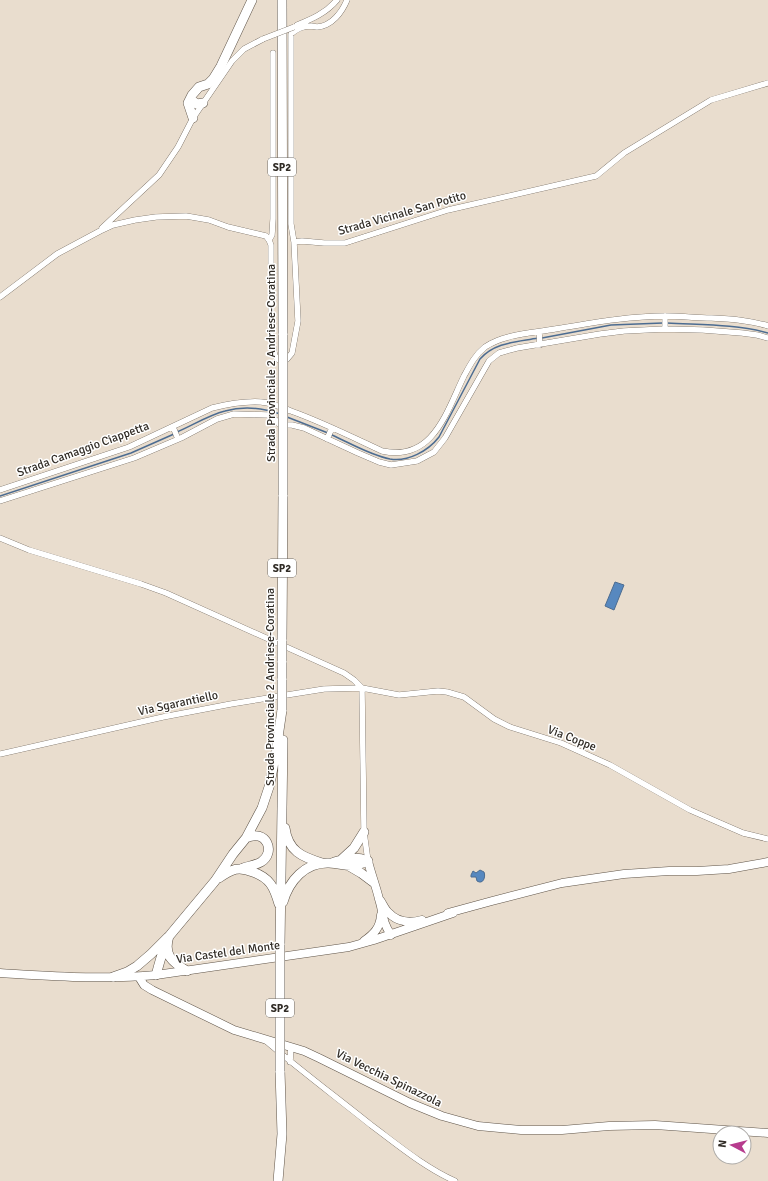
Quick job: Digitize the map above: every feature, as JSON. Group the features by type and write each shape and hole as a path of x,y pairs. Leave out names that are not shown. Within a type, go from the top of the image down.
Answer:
{"main road":[{"path":"193,118 188,103 192,95 199,87 208,84 213,79 221,66 252,0"},
{"name":"Strada Provinciale 2 Andriese-Coratina","path":"278,1181 282,1129 280,1071 280,911 283,733 282,0"},
{"path":"190,99 197,104 203,103"},
{"path":"114,977 137,966 168,940 215,881 246,838 262,808 270,784 282,710"},
{"path":"282,804 286,836 294,849 306,858 326,863 349,866 359,865 368,861"},
{"path":"342,859 354,848 364,832"},
{"path":"215,881 226,873 261,862 267,857 268,848 262,837 251,836 246,838"},
{"path":"280,911 290,886 299,874 306,868 342,859 359,858 368,861"},
{"path":"368,861 373,882 385,912 386,927 391,935"},
{"path":"385,912 398,920 409,922 453,913 492,901 562,883 624,874 669,871 696,872 729,869 768,862"},
{"path":"349,866 373,882"},
{"path":"243,868 263,875 272,885 277,897 280,911"},
{"path":"357,945 370,937 376,931 385,912"},
{"name":"Via Castel del Monte","path":"0,973 49,976 114,977 156,975 357,945 391,935 453,913"},
{"path":"168,940 169,955 172,960 187,970"},
{"path":"156,975 168,940"},
{"path":"151,954 152,965 156,975"},
{"name":"Via Vecchia Spinazzola","path":"139,977 144,985 152,990 234,1030 291,1047 319,1058 410,1103 442,1116 478,1126 528,1130 562,1130 609,1126 656,1125 768,1133"}],"street":[{"path":"100,231 159,175 178,147 193,118 203,103 232,61 244,49 263,39 318,16 331,7 336,0"},
{"path":"0,297 57,254 100,231 113,226 156,217 186,216 209,220 228,227 266,236 269,240 271,245 271,335 275,356 279,360 287,359 292,353 298,321 294,242 291,224 291,34 296,29 303,26 317,27 327,24 336,17 347,0"},
{"path":"269,240 272,235 273,219 273,53"},
{"name":"Strada Vicinale San Potito","path":"294,242 345,243 448,210 596,176 624,153 711,100 768,83"},
{"path":"665,316 665,329"},
{"name":"Strada Camaggio Ciappetta","path":"0,490 128,448 212,408 225,404 262,402 273,404 302,414 382,451 403,453 417,448 432,437 443,420 473,359 485,347 503,338 620,319 665,316 724,319 757,323 768,326"},
{"path":"0,501 134,458 178,440 217,419 234,414 268,415 280,425 292,425 304,428 379,462 391,465 418,461 434,452 452,426 489,361 498,354 517,348 600,334 665,329 742,332 768,338"},
{"path":"539,332 540,345"},
{"path":"443,420 452,426"},
{"path":"173,427 178,440"},
{"path":"327,439 332,428"},
{"path":"52,473 56,483"},
{"path":"0,538 29,550 166,593 344,673 354,680 362,688 364,832 368,861"},
{"name":"Via Sgarantiello","path":"0,754 163,717 231,704 324,689 362,688"},
{"name":"Via Coppe","path":"362,688 399,695 438,691 456,694 473,703 494,719 510,727 561,744 610,765 690,810 743,833 768,839"},
{"path":"264,1040 401,1148 438,1173 455,1181"},
{"path":"290,1062 291,1047"}],"water":[{"path":"615,582 624,585 614,610 605,606"},
{"path":"480,870 485,874 484,880 479,882 477,881 476,877 471,877 471,875 473,871 476,873"}],"waterway":[{"path":"542,338 611,325 663,323"},
{"path":"667,323 730,326 768,333"},
{"path":"332,435 368,452 390,459 404,459 411,457 429,447 439,437 480,359 486,353 499,346 538,338"},
{"path":"177,432 213,415 232,409 253,408 280,414"},
{"path":"287,417 328,433"},
{"path":"0,496 131,453 174,434"}]}
